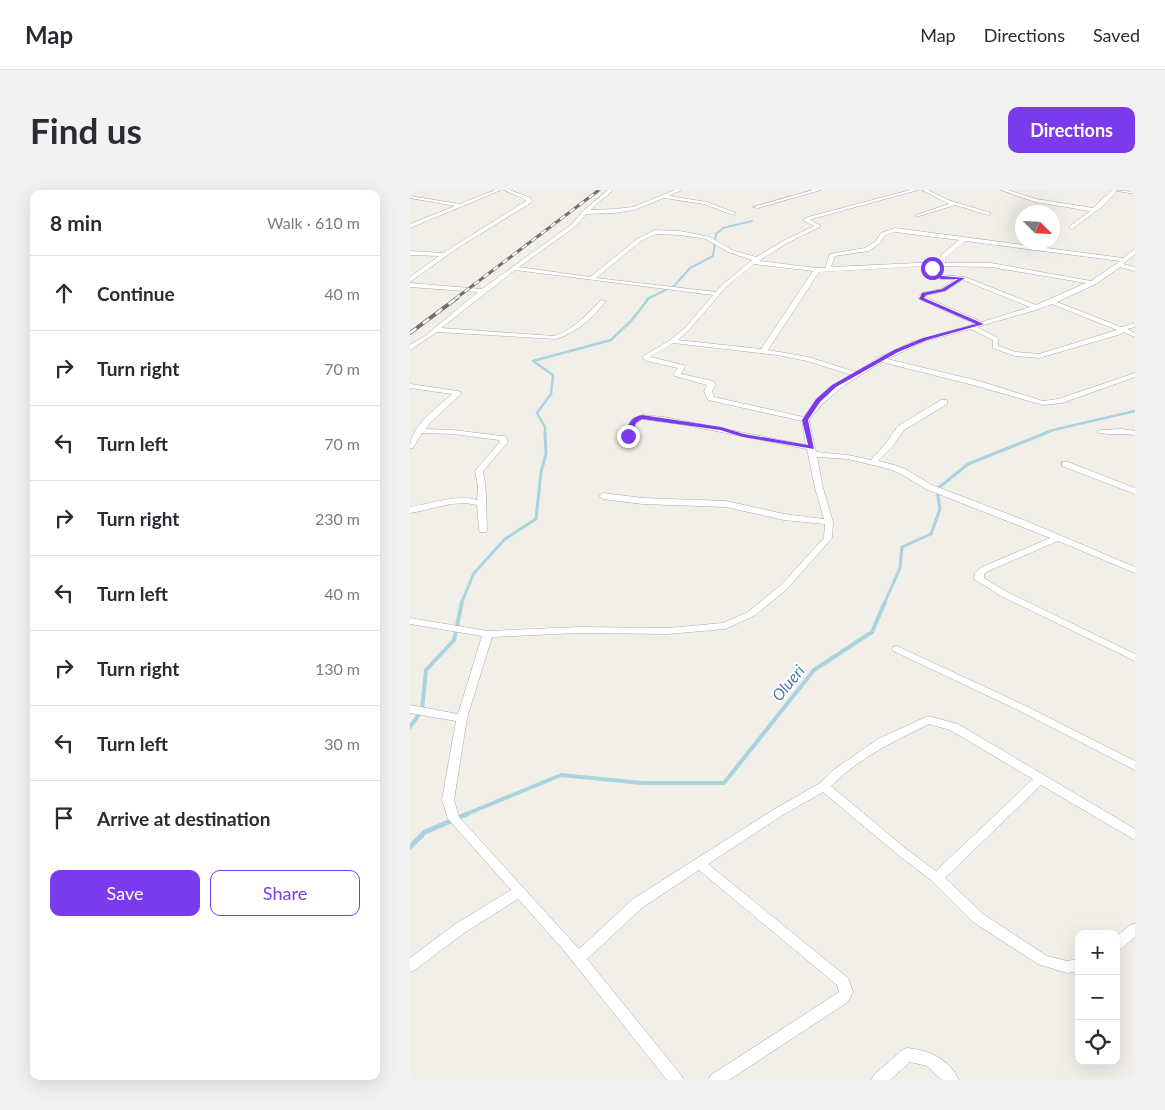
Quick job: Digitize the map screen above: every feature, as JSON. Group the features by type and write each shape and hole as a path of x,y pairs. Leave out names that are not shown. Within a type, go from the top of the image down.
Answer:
{"street":[{"path":"411,225 499,190"},
{"path":"410,280 445,255 529,202 529,199 526,197 508,190"},
{"path":"410,348 482,291 574,225 585,212 611,190"},
{"path":"585,212 623,210 666,197 680,190"},
{"path":"756,207 819,190"},
{"path":"805,420 712,398 708,391 712,385 710,383 677,375 681,366 646,358 687,330 717,294 755,261 785,242 816,228 817,224 806,220 916,190"},
{"path":"924,190 988,213"},
{"path":"1003,190 1035,200 1094,210"},
{"path":"1072,227 1106,200 1115,190"},
{"path":"1119,190 1135,193"},
{"path":"410,197 459,205"},
{"path":"666,197 705,203 733,213"},
{"path":"918,216 956,203"},
{"path":"828,269 832,255 857,253 869,249 880,240 883,234 890,230 907,230 1125,260"},
{"path":"591,279 639,240 655,232 680,233 708,238 730,252 749,256 755,261 818,270 926,264 991,265 1094,283"},
{"path":"942,264 943,256 964,239"},
{"path":"410,621 488,634 579,630 668,631 703,630 725,626 751,614 784,587 828,538 829,522 819,488 813,451 805,420 818,400 880,359 925,339 1037,308 1094,283 1120,266 1135,251"},
{"path":"410,253 445,255"},
{"path":"926,264 932,268 933,273 941,277 963,278 1037,308"},
{"path":"1120,266 1135,269"},
{"path":"513,268 661,289 717,294"},
{"path":"763,352 818,270"},
{"path":"963,278 943,290 924,294 921,298 981,324"},
{"path":"410,285 482,291"},
{"path":"435,330 554,338 574,328 602,301"},
{"path":"1052,302 1135,335"},
{"path":"972,327 996,339 995,346 1008,353 1028,357 1093,341 1135,325"},
{"path":"672,342 808,359 857,374"},
{"path":"880,359 976,383 1043,403 1059,401 1135,375"},
{"path":"410,386 458,393 427,421 410,446"},
{"path":"873,462 889,445 901,428 944,402"},
{"path":"628,436 633,422 637,418 642,417 721,428 813,451 873,462 904,472 929,487 1135,570"},
{"path":"422,431 453,432 502,438 504,442 478,471 482,486 483,530"},
{"path":"1101,432 1122,431 1135,433"},
{"path":"1066,464 1135,491"},
{"path":"603,496 643,501 726,504 784,517 829,522"},
{"path":"410,510 463,501 481,504"},
{"path":"1057,538 984,569 980,573 979,579 1004,594 1135,658"},
{"path":"488,634 462,718 448,800 454,819 578,958 676,1080"},
{"path":"897,649 1022,708 1135,766"},
{"path":"410,709 462,718"},
{"path":"578,958 638,903 777,813 824,786 836,774 882,742 928,720 954,727 1135,835"},
{"path":"937,878 1041,778"},
{"path":"824,786 901,851 937,878 978,918 1043,960 1067,967 1075,966"},
{"path":"700,864 843,982 846,992 843,998 811,1020 716,1080"},
{"path":"410,966 459,929 520,891"},
{"path":"1120,942 1135,929"},
{"path":"879,1080 907,1055 932,1060 944,1068 951,1080"}],"waterway":[{"path":"649,298 674,286 690,268 713,256 716,234 723,228 752,221"},
{"path":"545,433 545,427 537,413 551,394 553,375 533,361 611,340 631,321 649,298"},
{"name":"Olueri","path":"1043,434 1135,411"},
{"path":"461,604 474,573 505,539 536,519 541,472 546,454 545,433"},
{"name":"Olueri","path":"884,604 900,568 902,547 931,534 940,509 937,489 968,464 1046,433"},
{"path":"410,727 422,710 426,670 454,640 462,602"},
{"name":"Olueri","path":"464,815 561,775 642,783 724,783 814,670 872,632 885,602"},
{"name":"Olueri","path":"410,847 425,832 467,814"}],"railway":[{"path":"455,299 599,190"},
{"path":"410,333 457,298"}],"route":[{"path":"628,436 633,422 637,418 642,417 721,428 743,435 812,448 805,420 818,400 834,386 896,351 925,339 981,324 924,301 921,298 924,294 943,290 955,281 963,278 941,277 933,273 932,268"}]}
